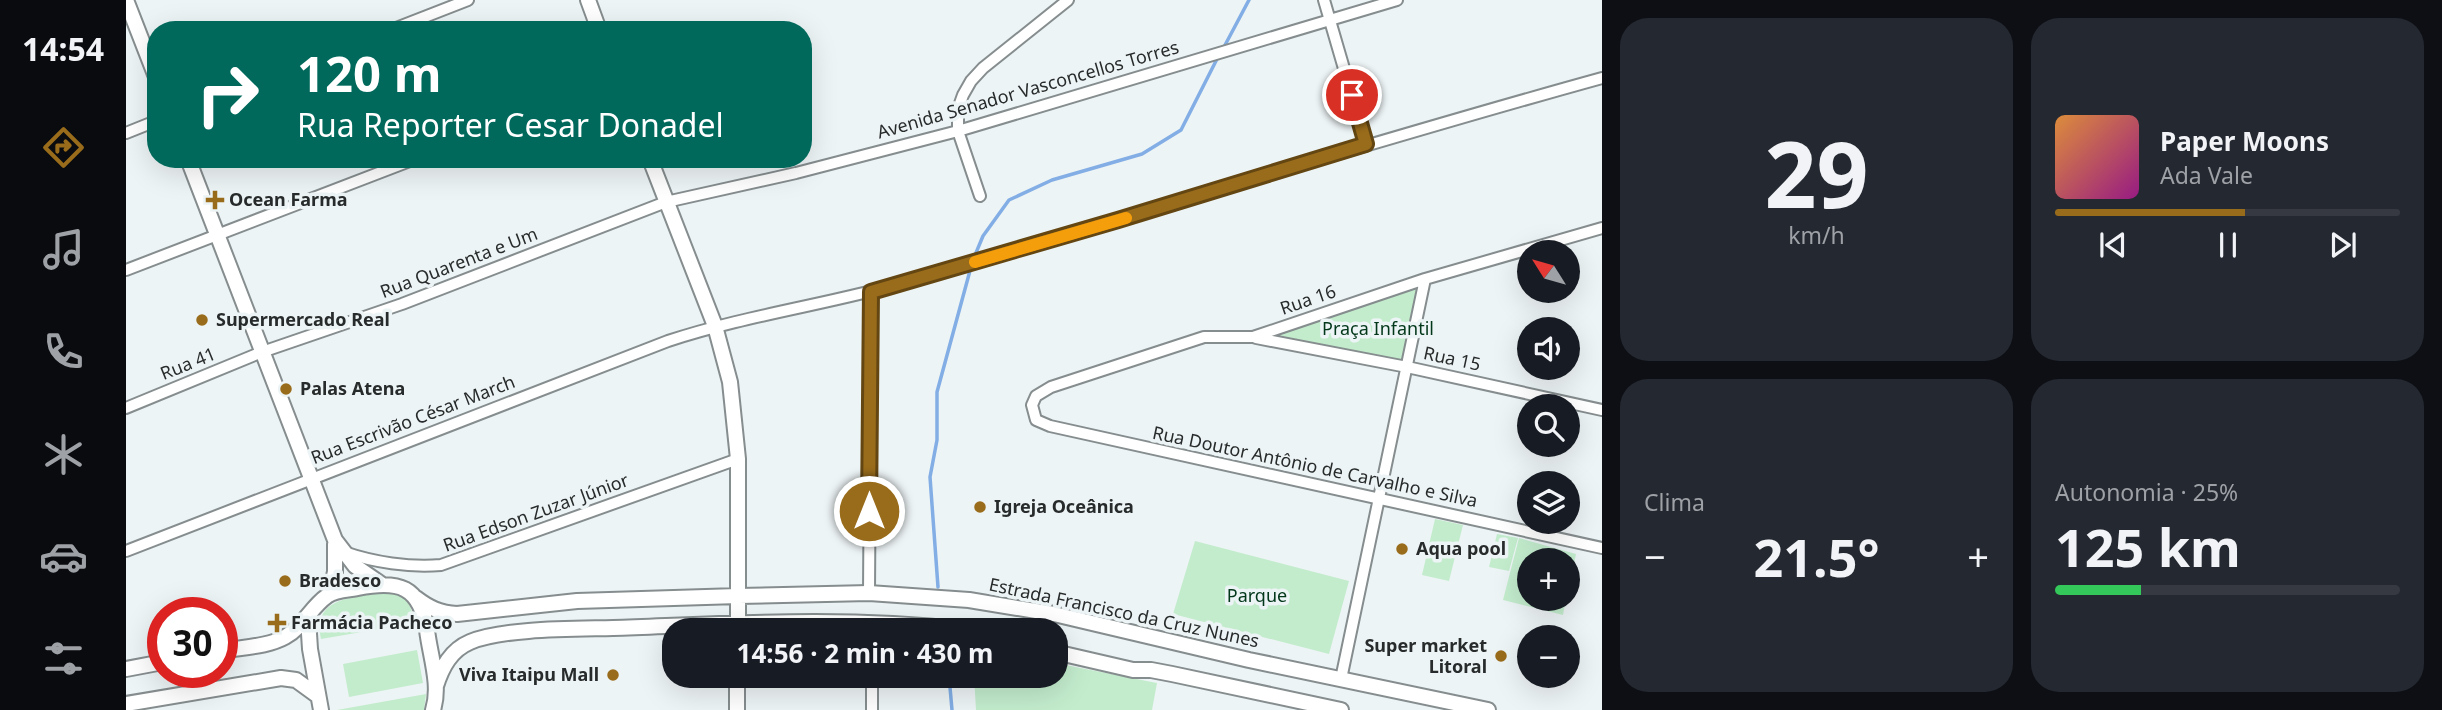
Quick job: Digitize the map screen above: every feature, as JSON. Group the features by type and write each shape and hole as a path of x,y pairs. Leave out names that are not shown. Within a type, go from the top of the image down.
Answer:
{"main road":[{"path":"126,0 147,54"},
{"path":"588,0 596,21"},
{"path":"191,168 339,546 360,570 381,584"},
{"path":"653,168 715,326 730,382 738,459 738,618"},
{"path":"238,648 274,642 294,632 308,618 329,594 339,546"},
{"path":"329,594 381,584"},
{"name":"Estrada Francisco da Cruz Nunes","path":"381,584 405,590 443,613 457,614 577,601 869,593 998,604 1488,710"},
{"path":"416,598 424,612 436,686 433,710"},
{"path":"308,618 307,631 319,706"},
{"path":"436,686 447,660 459,648 482,639 510,634 586,629 662,628"},
{"path":"1068,656 1133,670 1162,672 1341,710"},
{"path":"126,669 147,665"},
{"path":"126,704 281,678 296,680 319,706"},
{"path":"737,688 737,710"}],"street":[{"path":"414,21 468,0"},
{"path":"980,195 958,131 958,109 971,82 983,68 1068,0"},
{"path":"1324,0 1366,144"},
{"name":"Avenida Senador Vasconcellos Torres","path":"666,202 796,173 958,131 1397,0"},
{"name":"Rua Escrivão César March","path":"126,551 668,341 715,326 871,292 1366,144 1602,78"},
{"path":"126,133 147,125"},
{"path":"126,270 391,168"},
{"name":"Rua Quarenta e Um","path":"262,352 402,304 666,202"},
{"name":"Rua 16","path":"1032,405 1036,396 1051,387 1204,337 1253,337 1425,279 1602,229"},
{"path":"1341,678 1425,279"},
{"path":"869,593 871,292"},
{"name":"Rua 15","path":"1253,337 1407,367 1602,410"},
{"name":"Rua 41","path":"126,408 262,352"},
{"name":"Rua Doutor Antônio de Carvalho e Silva","path":"1032,405 1036,420 1050,426 1602,548"},
{"name":"Rua Edson Zuzar Júnior","path":"339,546 375,560 441,565 738,459"},
{"path":"872,688 872,710"}],"green space":[{"name":"Praça Infantil","path":"1420,286 1404,362 1278,339 1271,334"},
{"path":"1435,519 1463,525 1449,581 1422,575"},
{"path":"1497,534 1518,538 1509,571 1489,567"},
{"path":"1519,538 1555,548 1517,548 1517,604 1503,600"},
{"name":"Parque","path":"1195,541 1349,581 1329,654 1173,614"},
{"path":"386,592 399,595 407,601 414,623 321,639 320,625 323,614 329,607 349,598"},
{"path":"1547,611 1564,611 1563,615"},
{"path":"417,650 423,683 349,697 343,664"},
{"path":"1068,666 1157,683 1152,710 976,710 975,688 1068,688"},
{"path":"426,694 424,710 337,710"}],"waterway":[{"path":"1224,47 1249,0"},
{"path":"973,260 983,236 1009,200 1052,180 1142,154 1181,130 1218,57"},
{"path":"938,587 930,477 937,440 937,392 971,267"},
{"path":"950,688 952,710"}],"slow traffic":[{"path":"975,262 1126,218"}],"place":[{"name":"Ocean Farma","path":"215,200"},
{"name":"Supermercado Real","path":"202,320"},
{"name":"Palas Atena","path":"286,389"},
{"name":"Igreja Oceânica","path":"980,507"},
{"name":"Aqua pool","path":"1402,549"},
{"name":"Bradesco","path":"285,581"},
{"name":"Farmácia Pacheco","path":"277,623"},
{"name":"Super market Litoral","path":"1501,656"},
{"name":"Viva Itaipu Mall","path":"613,675"}],"route":[{"path":"869,511 871,292 1366,144 1352,95"}]}
